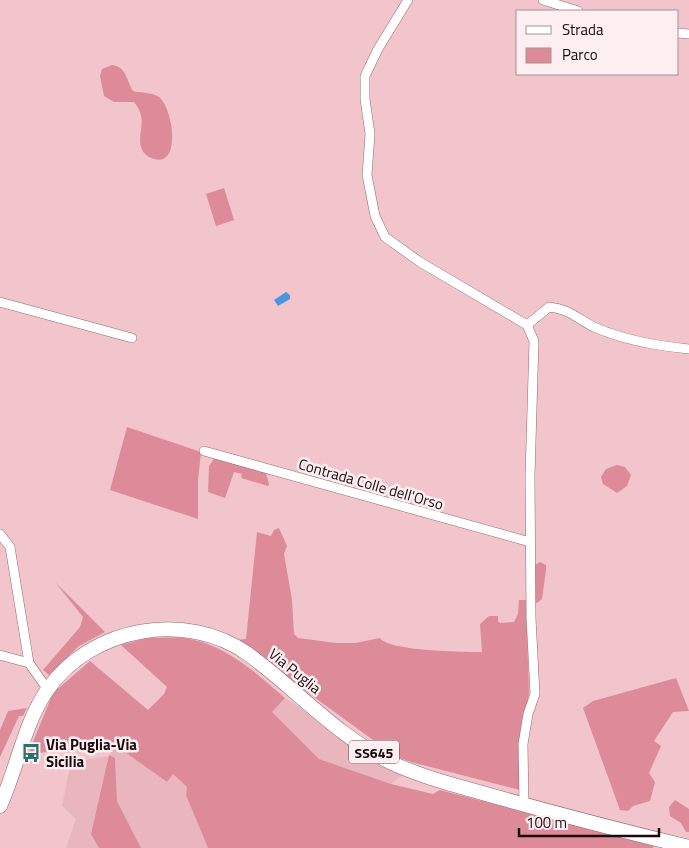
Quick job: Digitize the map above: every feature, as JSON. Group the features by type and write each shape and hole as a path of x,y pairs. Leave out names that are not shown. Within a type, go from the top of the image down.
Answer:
{"main road":[{"name":"Via Puglia","path":"0,806 48,690 58,676 82,655 105,642 143,631 167,629 192,631 213,637 247,654 351,738 392,763 440,781 524,805"},
{"name":"Via Puglia","path":"0,787 18,759"},
{"name":"SS645","path":"524,805 663,844 688,846"}],"street":[{"path":"408,0 378,49 365,76 365,99 370,134 367,175 375,216 385,237 420,262 527,325 531,332 535,353 531,424 530,542 535,694 528,714 523,744 524,805"},
{"path":"543,0 575,10"},
{"path":"0,302 132,338"},
{"path":"527,325 549,307 561,308 594,327 626,338 663,347 689,349"},
{"name":"Contrada Colle dell'Orso","path":"204,451 530,542"},
{"path":"0,534 10,548 29,663 48,690"},
{"path":"0,655 29,663"}],"shaded area":[{"path":"285,698 316,718 341,739 370,758 404,774 391,784 319,759 271,712"},
{"path":"115,745 166,781 173,774 187,787 208,848 141,848 117,801 115,758 110,756 92,834 99,848 66,848 76,819 62,806 71,762 109,756"}],"green space":[{"path":"112,65 121,68 133,91 156,95 164,103 171,124 172,146 169,154 163,159 153,159 144,153 140,141 141,116 134,102 114,102 104,96 100,76 102,69"},
{"path":"224,188 234,220 216,226 206,194"},
{"path":"127,427 201,452 198,480 198,519 110,490"},
{"path":"216,456 266,473 268,486 241,478 242,474 234,472 225,498 208,492 209,466"},
{"path":"617,465 625,467 631,475 627,486 617,493 603,484 601,477 606,469"},
{"path":"279,528 287,546 284,554 292,600 294,634 298,638 336,643 355,643 380,638 396,646 444,651 482,652 480,624 489,616 498,616 500,623 514,622 518,614 519,600 526,600 529,693 519,748 520,790 411,762 395,756 236,640 246,639 257,532 271,536 274,530"},
{"path":"540,562 546,565 546,570 542,599 537,603 534,602 535,565"},
{"path":"55,582 105,632 79,646 49,675 43,670 80,627 83,617"},
{"path":"147,638 183,638 198,641 225,652 238,660 285,698 272,712 319,759 391,784 433,794 440,790 654,846 653,848 208,848 186,795 187,787 173,774 167,782 115,745 28,754 53,693 90,661 148,710 164,694 167,687 121,645"},
{"path":"676,678 689,711 673,712 654,741 661,746 649,773 655,782 650,801 633,806 628,811 620,810 583,708 593,701"},
{"path":"27,708 23,716 19,716 0,757 0,730 8,711"},
{"path":"109,755 115,758 117,801 141,848 99,848 91,834"},
{"path":"675,800 689,809 689,832 686,832 681,823 670,816 669,807"}],"water":[{"path":"286,292 290,295 290,299 278,306 274,300"}],"place":[{"name":"Via Puglia-Via Sicilia","path":"31,753"}]}
